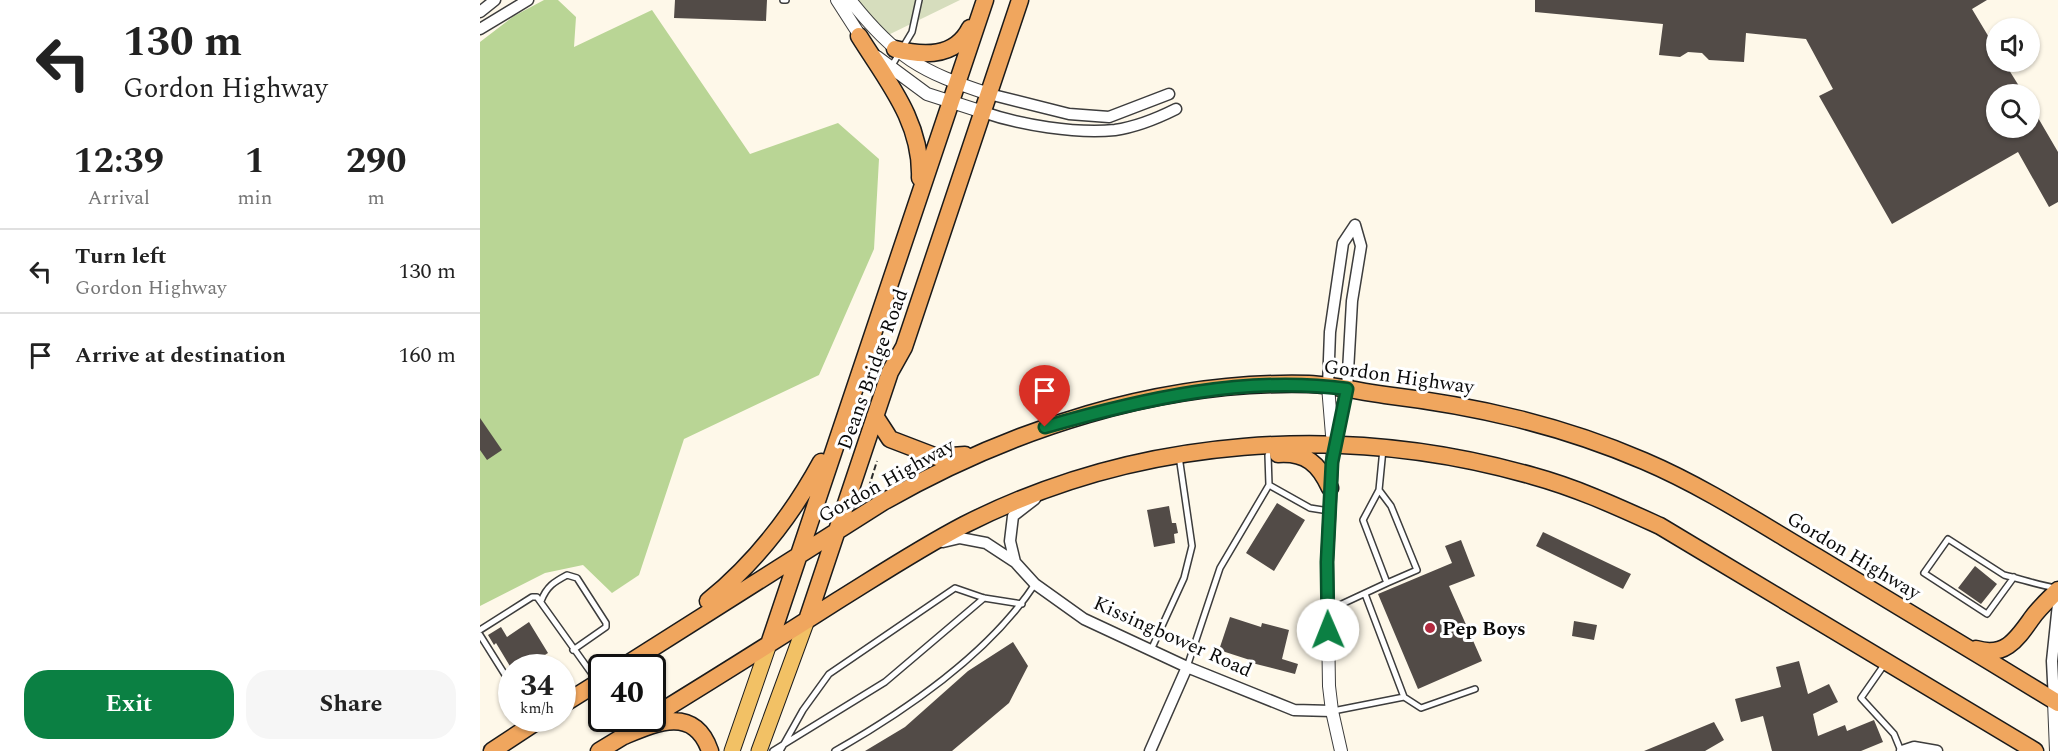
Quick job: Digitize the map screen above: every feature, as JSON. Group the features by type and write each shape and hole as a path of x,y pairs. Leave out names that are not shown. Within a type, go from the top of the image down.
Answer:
{"highway":[{"name":"Deans Bridge Road","path":"807,620 890,372 904,347 1020,0"},
{"path":"899,51 935,53 954,47 966,36 984,2"},
{"name":"Deans Bridge Road","path":"769,644 984,2"},
{"path":"859,36 887,71 914,128 920,155 917,206"},
{"name":"Gordon Highway","path":"641,654 923,479 983,451 1045,427 1134,403 1220,389 1311,384 1430,399 1498,412 1583,437 1646,462 1726,502 2056,702"},
{"path":"875,416 890,439 937,456 953,458 983,451"},
{"path":"640,654 737,578 796,505 845,419"},
{"path":"666,709 926,546 986,515 1048,490 1091,475 1178,455 1267,445 1333,445 1383,447 1491,465 1535,476 1598,498 1660,526 1698,547 2035,751"},
{"path":"1178,455 1291,453 1315,463 1321,469 1330,488"},
{"path":"1959,643 1987,652 2008,646 2024,632 2032,617 2058,589"},
{"path":"624,736 669,720 690,726 704,739 710,751"},
{"path":"492,751 519,732"},
{"path":"599,751 630,732"}],"main road":[{"name":"Deans Bridge Road","path":"759,751 807,620"},
{"name":"Deans Bridge Road","path":"732,751 769,644"}],"street":[{"path":"480,12 495,0"},
{"path":"480,29 528,0"},
{"path":"837,0 859,36"},
{"path":"850,0 882,38 899,51 939,77 989,94 1069,114 1110,117 1169,94"},
{"path":"887,71 927,94 983,112 1030,123 1097,130 1135,125 1176,109"},
{"path":"1333,445 1347,389 1352,301 1361,246 1354,225 1343,243 1330,332 1328,386 1333,445 1329,511 1328,611 1332,711 1341,751"},
{"path":"1015,562 1010,541 1013,516 1048,490"},
{"name":"Kissingbower Road","path":"926,546 960,538 986,543 1015,562 1035,584 1084,619 1187,666 1294,710 1332,711"},
{"path":"2056,751 2056,702 2052,662 2058,604"},
{"path":"1150,751 1187,666"},
{"path":"1901,751 1914,747 1937,751"}],"lane":[{"path":"887,71 916,18 919,0"},
{"path":"1383,447 1379,490 1363,520 1387,583"},
{"path":"1151,650 1184,578 1192,546 1178,455"},
{"path":"1187,666 1220,568 1269,485 1268,455"},
{"path":"1269,485 1310,508 1329,511"},
{"path":"1328,611 1417,570 1391,506 1379,490"},
{"path":"2014,577 1987,614 1924,573 1948,539 2004,575 2014,577 2058,589"},
{"path":"541,601 547,587 567,575 577,578 583,587 606,627 573,650"},
{"path":"835,751 880,726 969,658 1009,620 1035,584"},
{"path":"781,749 829,674 955,588 984,598 1022,604"},
{"path":"1365,594 1404,697 1421,708 1475,689"},
{"path":"480,630 532,597 541,601 573,650 588,667"},
{"path":"773,751 781,749 885,682 984,598"},
{"path":"480,635 498,664"},
{"path":"1887,661 1861,698 1894,734 1901,751"},
{"path":"1332,711 1404,697"}],"green space":[{"path":"544,0 558,0 576,17 574,47 652,10 750,154 838,123 879,159 874,249 819,375 684,439 639,575 612,593 583,565 545,573 480,606 480,42 514,16"},
{"path":"853,0 960,0 882,38"}],"building":[{"path":"675,0 767,0 766,21 674,18"},
{"path":"1535,0 1987,0 1972,9 1986,32 1986,72 2010,72 2018,84 1986,84 1986,138 2040,138 2040,121 2058,152 2058,202 2049,207 2018,152 1892,224 1819,96 1833,89 1806,39 1746,33 1744,62 1709,60 1702,53 1688,52 1680,57 1659,55 1663,24 1535,12"},
{"path":"480,418 502,450 487,460 480,450"},
{"path":"1277,503 1305,520 1274,571 1246,553"},
{"path":"1169,506 1172,523 1176,523 1178,533 1174,534 1175,543 1154,547 1147,510"},
{"path":"1543,532 1631,574 1623,589 1536,546"},
{"name":"Pep Boys","path":"1461,540 1475,576 1449,586 1482,661 1418,689 1378,594 1452,563 1445,546"},
{"path":"1975,566 1997,584 1981,604 1958,588"},
{"path":"1230,617 1261,627 1262,623 1289,630 1282,659 1298,664 1295,674 1252,663 1253,661 1219,650"},
{"path":"1574,621 1597,625 1594,640 1572,636"},
{"path":"529,622 548,653 503,654 488,635 501,627 507,637"},
{"path":"1013,642 1028,666 1009,703 952,751 865,751 905,727 968,671"},
{"path":"1799,661 1808,694 1829,684 1838,702 1813,714 1818,736 1845,725 1847,731 1874,720 1883,742 1861,751 1772,751 1763,716 1741,722 1735,699 1781,687 1776,667"},
{"path":"1714,722 1724,740 1705,751 1644,751"}],"place":[{"name":"Pep Boys","path":"1430,628"}],"route":[{"path":"1045,427 1134,403 1220,389 1311,384 1347,389 1333,445 1327,562 1328,630"}]}
